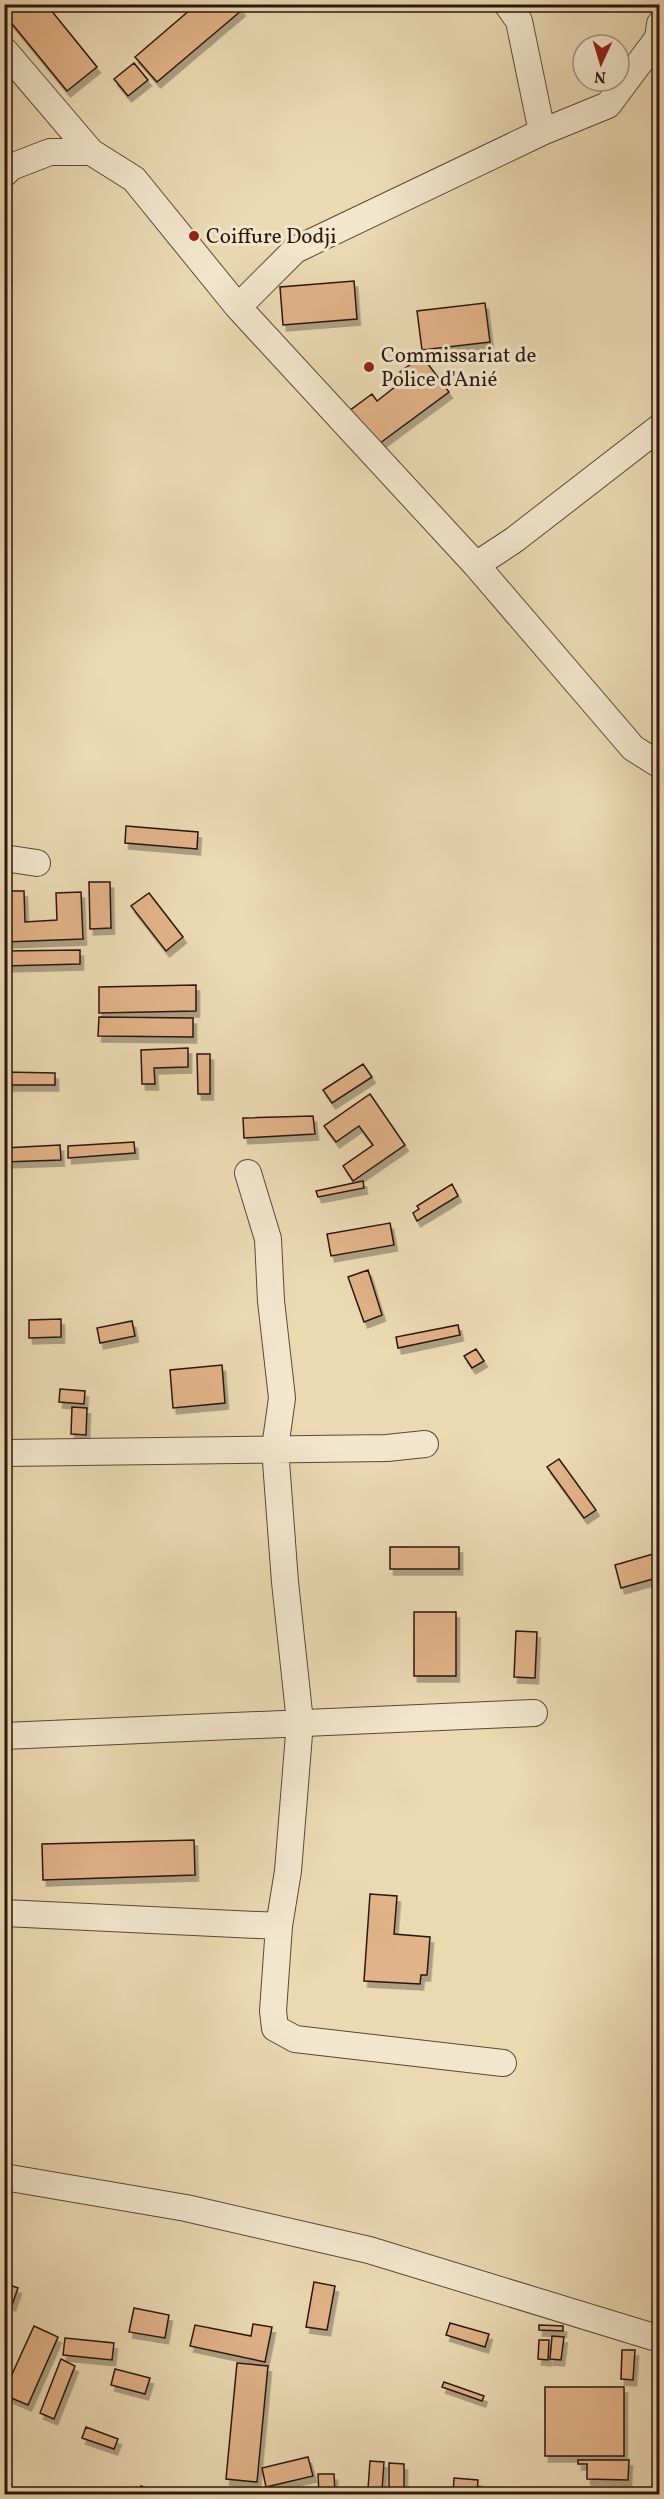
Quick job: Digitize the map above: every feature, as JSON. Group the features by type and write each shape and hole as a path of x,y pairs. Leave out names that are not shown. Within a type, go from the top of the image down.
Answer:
{"street":[{"path":"507,4 519,21 542,132"},
{"path":"238,307 295,250 542,132 608,105 658,38 660,24"},
{"path":"4,50 91,152 134,178 238,307 476,565 633,748 660,765"},
{"path":"4,174 11,167 50,152 91,152"},
{"path":"476,565 514,540 660,427"},
{"path":"4,858 37,862"},
{"path":"248,1173 268,1239 271,1301 282,1398 275,1448 285,1582 300,1722 288,1871 279,1926 273,2011 275,2028 295,2039 503,2063"},
{"path":"4,1453 387,1448 425,1444"},
{"path":"4,1736 534,1713"},
{"path":"4,1913 279,1926"},
{"path":"4,2177 186,2208 369,2250 660,2339"}],"building":[{"path":"4,4 46,4 97,67 67,91 4,14"},
{"path":"197,4 237,4 242,10 157,82 135,57"},
{"path":"134,63 148,80 128,96 114,79"},
{"path":"354,281 357,319 283,325 280,287"},
{"path":"485,303 490,342 422,350 417,311"},
{"path":"422,356 449,392 376,446 349,411 372,394 377,401 405,379 400,372"},
{"path":"126,826 198,832 197,849 125,843"},
{"path":"89,882 110,882 111,928 90,929"},
{"path":"4,891 24,891 25,922 57,920 56,893 81,892 83,939 4,942"},
{"path":"149,893 183,937 166,951 131,906"},
{"path":"80,950 80,964 4,966 4,951"},
{"path":"196,985 196,1011 99,1013 99,987"},
{"path":"99,1017 193,1018 193,1037 98,1036"},
{"path":"188,1048 188,1067 154,1068 155,1084 142,1084 141,1050"},
{"path":"197,1054 210,1054 210,1094 198,1094"},
{"path":"363,1064 372,1077 332,1103 323,1090"},
{"path":"4,1072 55,1073 55,1085 4,1085"},
{"path":"370,1094 405,1145 353,1181 343,1166 373,1145 359,1126 336,1142 324,1126"},
{"path":"313,1116 315,1134 244,1138 243,1118"},
{"path":"134,1142 135,1153 68,1158 68,1146"},
{"path":"60,1145 61,1160 4,1162 4,1148"},
{"path":"363,1181 364,1188 318,1197 316,1191"},
{"path":"452,1184 458,1196 417,1221 413,1213 419,1209 417,1206"},
{"path":"390,1223 394,1245 331,1256 327,1234"},
{"path":"368,1270 382,1315 364,1322 348,1277"},
{"path":"61,1319 61,1337 29,1338 29,1320"},
{"path":"132,1321 135,1336 100,1343 97,1328"},
{"path":"458,1325 460,1335 398,1348 396,1337"},
{"path":"476,1349 484,1361 472,1368 464,1356"},
{"path":"222,1365 225,1403 173,1408 170,1370"},
{"path":"60,1389 85,1391 84,1404 59,1402"},
{"path":"72,1407 87,1408 86,1435 71,1434"},
{"path":"559,1459 596,1510 584,1518 547,1467"},
{"path":"390,1547 459,1547 459,1569 390,1569"},
{"path":"660,1552 660,1577 621,1588 615,1565"},
{"path":"414,1612 456,1612 456,1676 414,1676"},
{"path":"516,1631 537,1632 535,1678 514,1677"},
{"path":"194,1840 195,1875 43,1880 42,1844"},
{"path":"370,1894 397,1896 394,1934 430,1937 427,1975 421,1975 420,1984 364,1981"},
{"path":"314,2282 335,2286 327,2330 306,2327"},
{"path":"4,2283 18,2288 12,2305 4,2302"},
{"path":"134,2308 169,2315 165,2338 129,2332"},
{"path":"450,2323 489,2334 485,2347 446,2335"},
{"path":"253,2324 272,2327 265,2362 190,2346 195,2325 251,2336"},
{"path":"539,2325 563,2326 563,2331 539,2330"},
{"path":"34,2326 58,2337 28,2405 4,2395 4,2392"},
{"path":"552,2336 564,2337 561,2360 550,2359"},
{"path":"65,2338 114,2343 112,2360 63,2355"},
{"path":"539,2340 549,2340 548,2360 538,2359"},
{"path":"622,2350 635,2350 633,2380 621,2379"},
{"path":"61,2359 75,2366 54,2419 40,2413"},
{"path":"237,2363 268,2366 257,2482 226,2479"},
{"path":"115,2369 150,2378 145,2394 111,2385"},
{"path":"444,2382 484,2396 482,2401 442,2387"},
{"path":"545,2387 624,2387 624,2456 545,2456"},
{"path":"86,2427 118,2439 114,2449 82,2438"},
{"path":"308,2457 313,2476 266,2487 262,2468"},
{"path":"578,2460 629,2460 628,2480 587,2479 587,2464 578,2464"},
{"path":"370,2461 384,2462 382,2490 368,2489"},
{"path":"389,2463 404,2464 404,2494 389,2494"},
{"path":"318,2474 334,2474 335,2494 319,2494"},
{"path":"454,2478 478,2480 477,2494 453,2494"},
{"path":"141,2486 156,2492 155,2494 137,2494"}],"place":[{"name":"Coiffure Dodji","path":"194,236"},
{"name":"Commissariat de Police d'Anié","path":"369,367"}]}
